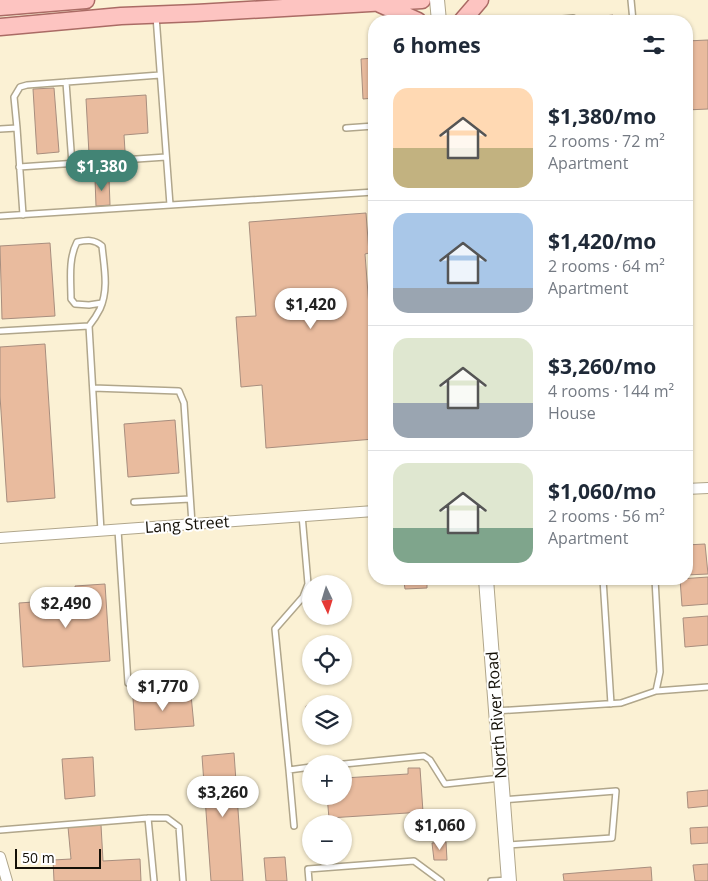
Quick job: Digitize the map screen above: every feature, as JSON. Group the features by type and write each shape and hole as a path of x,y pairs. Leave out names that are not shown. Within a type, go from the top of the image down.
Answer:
{"main road":[{"path":"0,7 84,0"},
{"path":"0,26 216,9 422,0"},
{"path":"467,15 480,0"},
{"path":"378,3 405,15"}],"street":[{"path":"437,0 438,15"},
{"path":"693,489 708,488"},
{"name":"Lang Street","path":"0,538 368,511"},
{"name":"North River Road","path":"486,585 509,880"},
{"path":"0,857 7,881"}],"lane":[{"path":"84,0 85,19"},
{"path":"631,0 632,15"},
{"path":"156,15 170,205"},
{"path":"23,215 14,97 20,87 160,75"},
{"path":"66,82 72,164"},
{"path":"346,128 368,126"},
{"path":"0,129 16,128"},
{"path":"20,167 166,157"},
{"path":"0,216 368,192"},
{"path":"101,531 89,326 100,309 102,303 106,288 102,246 97,241 77,242 71,265 71,299 75,304 89,305 102,303"},
{"path":"0,331 89,326"},
{"path":"93,388 179,391 184,403 192,524"},
{"path":"134,502 190,499"},
{"path":"294,826 275,629 303,597 308,584 302,516"},
{"path":"118,529 128,683"},
{"path":"603,585 611,704"},
{"path":"654,585 660,672 656,691"},
{"path":"496,711 621,703 656,691 708,687"},
{"path":"352,763 424,756 430,760 445,784 501,778"},
{"path":"289,770 302,768"},
{"path":"503,800 616,791 612,838 506,845"},
{"path":"148,818 154,881"},
{"path":"0,830 167,818 179,827 183,881"},
{"path":"309,881 308,869 414,861 441,881"},
{"path":"491,881 509,880"}],"building":[{"path":"708,40 708,109 693,110 693,41"},
{"path":"368,58 368,99 363,99 361,59"},
{"path":"54,88 59,152 37,154 33,89"},
{"path":"146,95 148,133 124,135 125,151 89,154 86,99"},
{"path":"109,178 110,205 96,206 95,179"},
{"path":"366,213 368,240 368,253 365,254 368,294 368,440 266,448 262,385 241,387 236,317 256,316 249,222"},
{"path":"50,243 55,316 2,319 0,246"},
{"path":"45,344 55,498 7,502 0,396 0,347"},
{"path":"175,420 179,473 128,477 124,424"},
{"path":"705,544 708,574 693,575 693,545"},
{"path":"708,577 708,604 682,606 680,585 693,585 693,578"},
{"path":"105,584 110,661 23,667 19,603 76,599 75,586"},
{"path":"404,585 427,585 427,588 405,589"},
{"path":"708,616 708,645 685,647 683,618"},
{"path":"191,695 194,726 135,730 133,698"},
{"path":"234,753 243,881 211,881 202,756"},
{"path":"93,757 95,796 65,799 62,759"},
{"path":"408,768 420,768 423,812 352,817 352,815 329,815 328,805 352,805 352,778 408,774"},
{"path":"708,790 708,806 688,808 687,792"},
{"path":"101,825 103,861 140,859 141,881 54,881 53,860 71,859 68,827"},
{"path":"708,827 708,843 691,844 690,828"},
{"path":"446,842 447,860 434,860 432,843"},
{"path":"285,857 287,881 266,881 264,858"},
{"path":"708,864 708,881 695,881 693,865"},
{"path":"651,867 652,881 564,881 563,874"}]}
